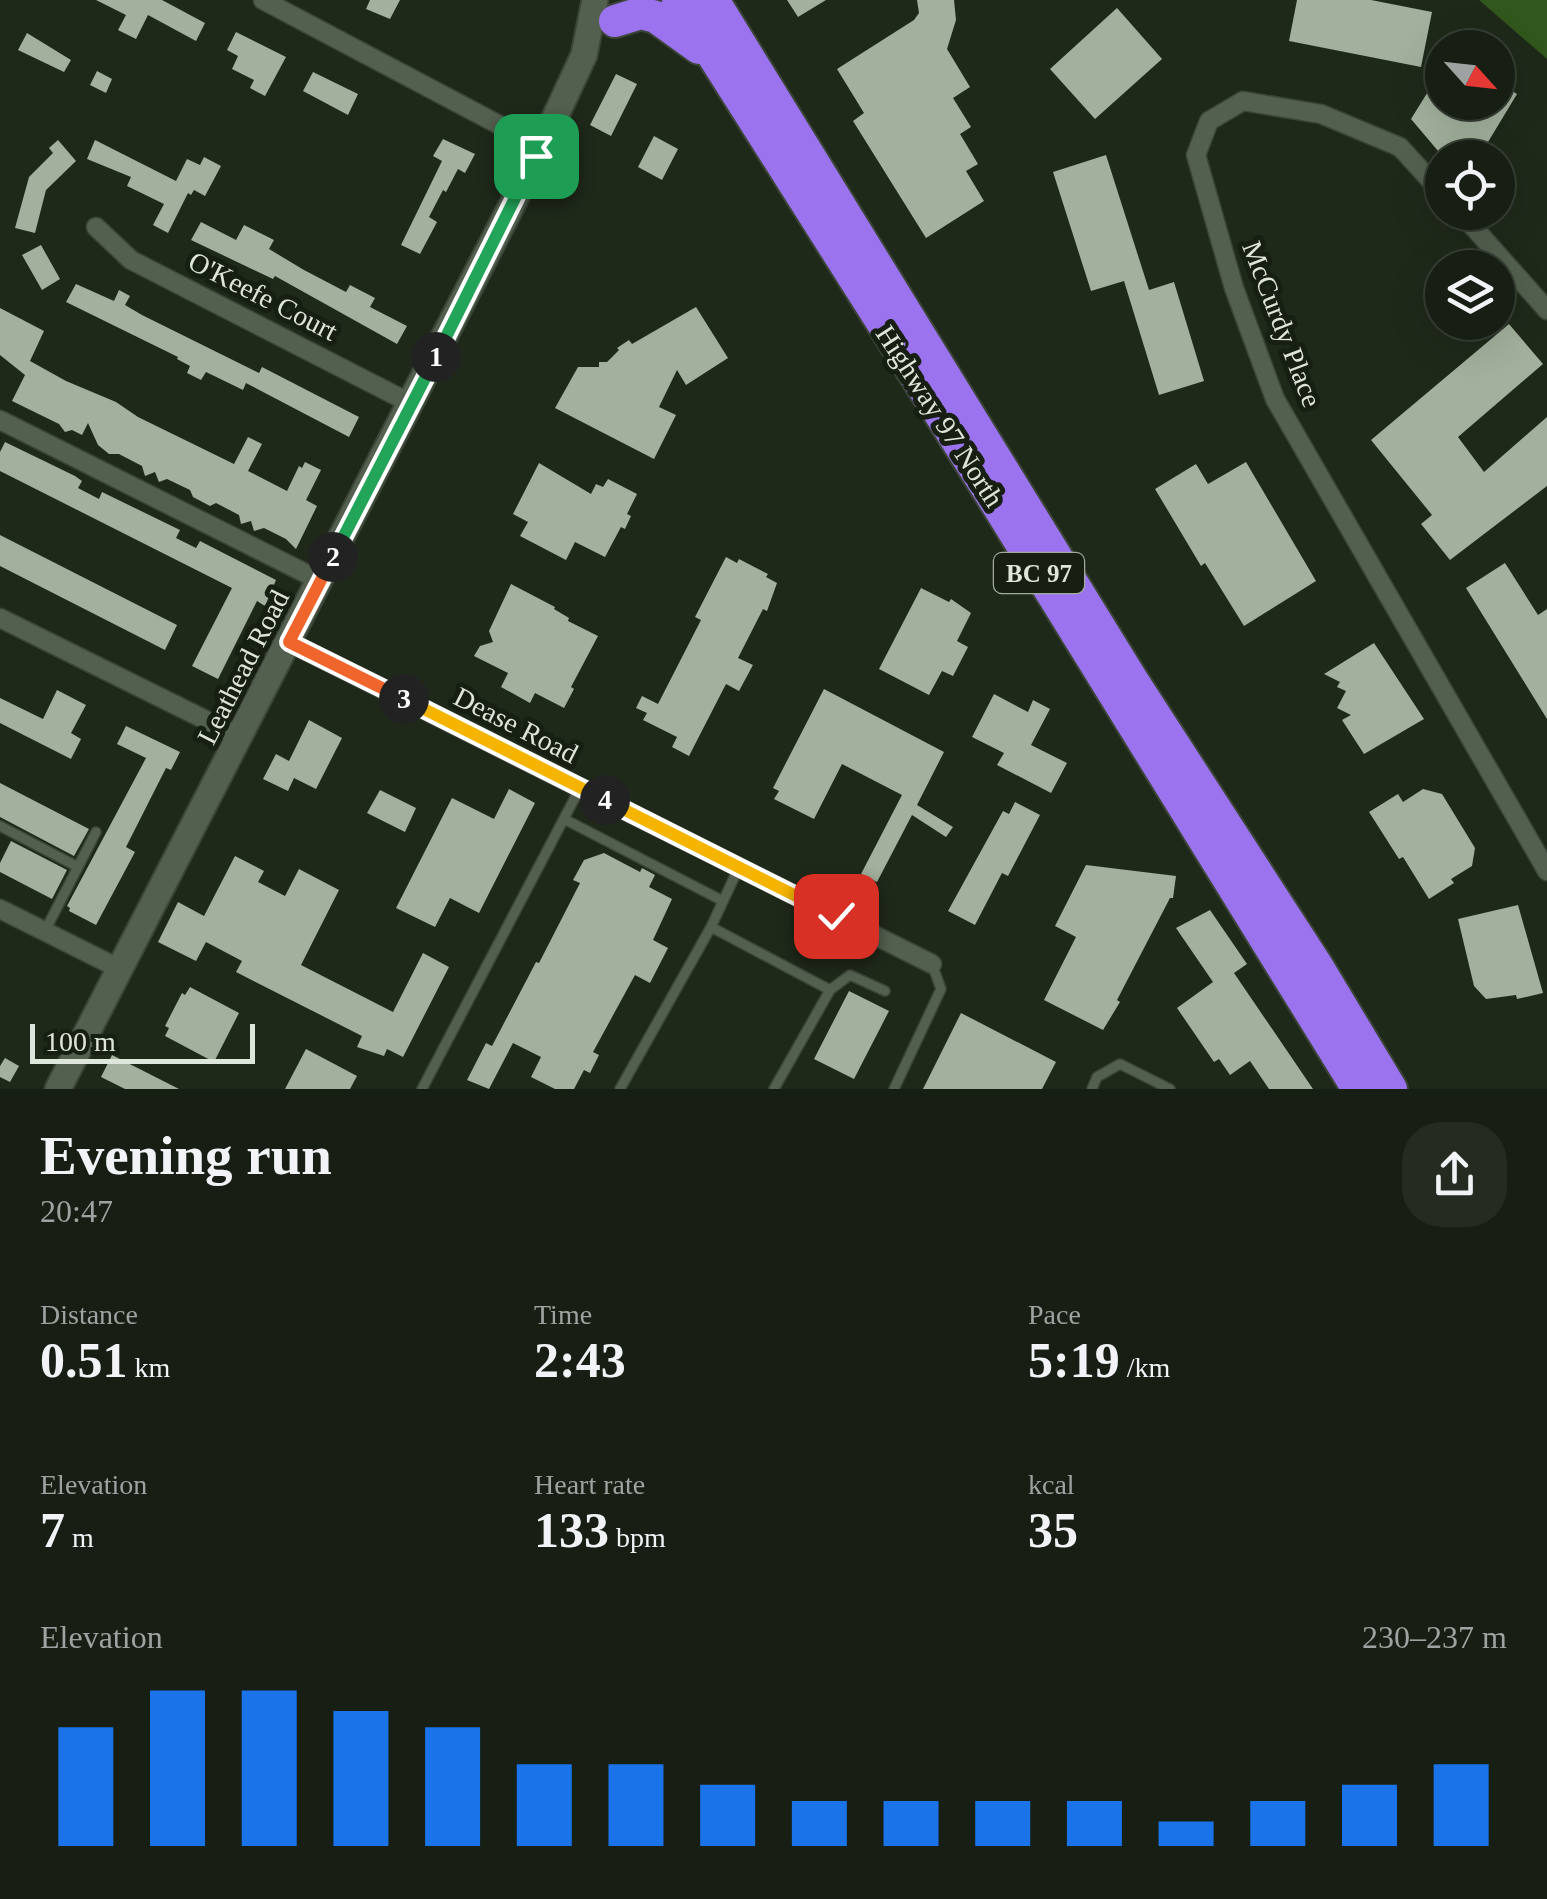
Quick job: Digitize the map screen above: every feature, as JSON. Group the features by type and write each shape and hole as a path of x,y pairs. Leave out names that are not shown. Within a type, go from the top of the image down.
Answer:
{"highway":[{"name":"Highway 97 North","path":"678,0 987,488 1358,1089"},
{"name":"Highway 97 North","path":"713,0 1122,664 1317,966 1390,1089"},
{"path":"612,7 656,17 714,60"}],"street":[{"path":"263,0 541,147"},
{"name":"Leathead Road","path":"58,1089 412,404 584,55 612,7"},
{"name":"McCurdy Place","path":"1425,175 1400,147 1321,114 1243,102 1208,121 1196,154 1234,288 1275,399 1547,872"},
{"name":"O'Keefe Court","path":"96,227 130,260 412,404"},
{"path":"1476,230 1547,310"},
{"path":"0,420 321,580"},
{"path":"0,618 240,737"},
{"name":"Dease Road","path":"289,642 932,964"},
{"path":"0,909 120,969"}],"lane":[{"path":"422,1089 580,788"},
{"path":"564,819 723,901"},
{"path":"0,826 78,867"},
{"path":"45,931 96,832"},
{"path":"620,1089 712,927 739,867"},
{"path":"712,927 830,990"},
{"path":"894,1089 941,989 932,964"},
{"path":"774,1089 830,990 850,975 885,991"},
{"path":"1092,1089 1098,1077 1120,1064 1170,1089"}],"green space":[{"path":"1479,0 1547,0 1547,59"}],"building":[{"path":"96,0 162,0 205,23 196,41 148,15 136,39 118,30 126,15"},
{"path":"370,0 400,0 390,19 366,9"},
{"path":"787,0 826,0 798,17"},
{"path":"917,0 954,0 956,20 947,49 970,87 953,98 971,127 960,134 978,164 966,171 984,201 926,238 853,121 864,113 837,69 914,20 919,13"},
{"path":"1297,0 1371,0 1432,12 1428,30 1425,30 1421,67 1289,41"},
{"path":"1117,8 1162,59 1095,119 1050,69"},
{"path":"236,32 286,57 265,96 250,88 254,80 232,69 238,56 227,50"},
{"path":"27,33 71,60 64,72 18,50"},
{"path":"97,71 112,79 106,93 90,85"},
{"path":"313,72 358,94 348,115 303,91"},
{"path":"616,74 637,84 611,136 590,125"},
{"path":"1425,96 1425,120 1501,120 1489,140 1429,140 1411,119"},
{"path":"654,136 678,149 662,180 638,167"},
{"path":"443,139 475,154 465,173 458,169 446,192 443,190 429,217 437,222 420,254 401,245 442,161 433,156"},
{"path":"58,140 76,161 46,190 35,233 15,228 29,177 53,153 49,148"},
{"path":"95,140 176,181 187,159 200,165 204,157 221,166 205,196 194,190 191,195 188,193 168,233 153,225 164,204 127,186 131,177 87,159"},
{"path":"1106,155 1149,290 1174,282 1204,381 1159,395 1124,281 1091,291 1053,172"},
{"path":"201,222 236,240 244,225 274,240 269,249 304,270 346,292 350,285 375,298 370,307 407,326 397,344 275,276 273,279 191,240"},
{"path":"41,245 60,279 42,290 22,255"},
{"path":"76,284 114,301 119,290 130,296 125,305 142,315 259,373 262,367 359,417 349,437 246,383 243,390 206,372 201,380 187,373 190,366 178,357 66,302"},
{"path":"696,307 728,358 686,385 677,370 659,407 676,415 654,459 555,408 578,367 599,367 599,362 607,362 629,340 632,344"},
{"path":"0,308 44,331 30,361 66,381 116,402 138,417 234,464 248,437 262,444 248,471 287,491 305,462 321,470 306,500 317,506 296,549 264,528 254,531 251,521 241,524 239,515 216,503 210,506 193,497 190,490 167,479 159,482 155,472 145,476 142,466 119,454 109,454 98,445 88,423 82,435 72,430 65,432 59,424 12,401 25,375 0,355"},
{"path":"1515,331 1543,364 1458,437 1484,472 1547,417 1547,486 1450,560 1421,524 1432,515 1371,440 1490,340 1515,340"},
{"path":"5,442 75,476 82,481 78,488 99,499 102,492 180,530 176,538 196,548 200,541 276,580 265,606 257,601 218,679 192,666 232,588 0,471 0,452"},
{"path":"1246,462 1316,581 1244,626 1205,563 1201,566 1155,489 1196,464 1208,484"},
{"path":"539,463 591,494 596,484 603,487 608,479 637,494 625,529 621,527 605,557 575,542 566,560 520,536 528,522 513,514"},
{"path":"0,535 177,625 165,650 0,566"},
{"path":"726,557 737,563 739,559 777,583 767,611 763,609 738,658 753,665 739,691 726,684 689,756 672,747 677,737 643,720 647,713 636,708 642,696 658,704 701,620 695,617"},
{"path":"1505,563 1538,615 1547,609 1547,719 1466,588"},
{"path":"511,584 598,636 564,708 535,693 530,703 501,687 508,673 474,656 480,646 493,642 489,631"},
{"path":"921,588 949,602 951,599 971,613 957,641 968,647 953,676 942,671 929,695 879,669"},
{"path":"1374,643 1424,719 1364,754 1342,720 1351,715 1337,708 1346,691 1337,687 1340,682 1324,674"},
{"path":"824,689 944,752 917,805 953,827 946,837 912,815 877,882 861,874 902,795 842,764 814,819 774,799 779,791 773,788"},
{"path":"57,690 86,705 71,733 81,739 71,759 0,723 0,698 43,719"},
{"path":"994,694 1028,712 1033,700 1050,709 1031,745 1067,763 1051,793 997,765 1004,753 972,737"},
{"path":"309,720 342,738 316,789 294,778 288,791 263,779 276,754 289,761"},
{"path":"126,726 180,752 171,770 166,768 126,847 135,852 96,925 69,911 67,906 146,758 117,744"},
{"path":"0,783 89,829 74,856 0,817"},
{"path":"509,789 535,803 479,913 450,898 435,927 396,908 452,798 494,819"},
{"path":"1423,789 1442,794 1475,848 1472,866 1429,899 1369,812 1398,794 1403,802"},
{"path":"380,790 416,808 405,832 367,813"},
{"path":"1015,802 1040,815 1008,876 1002,873 975,925 948,911 1003,811 1009,814"},
{"path":"11,841 67,870 52,899 0,872 0,863"},
{"path":"604,853 640,872 642,868 655,875 649,887 672,899 653,940 668,948 650,983 635,975 593,1052 599,1055 590,1073 584,1070 574,1089 555,1089 531,1077 541,1057 513,1043 489,1089 467,1080 486,1043 492,1046 536,962 539,963 580,883 573,880 584,860"},
{"path":"235,856 264,871 258,882 285,896 299,869 339,890 301,965 393,1012 423,953 449,967 403,1057 387,1049 384,1056 357,1047 362,1036 236,972 242,961 206,942 196,961 158,942 178,902 204,916"},
{"path":"1086,865 1176,876 1173,898 1103,1030 1044,1000 1076,937 1055,926"},
{"path":"1518,905 1543,993 1517,999 1516,995 1486,999 1474,986 1458,919"},
{"path":"1210,910 1247,964 1234,973 1313,1089 1269,1089 1250,1061 1230,1075 1219,1059 1214,1062 1177,1008 1213,982 1176,928"},
{"path":"190,987 239,1013 214,1062 165,1036 169,1028 165,1026 182,993 185,995"},
{"path":"849,991 889,1011 854,1079 814,1059"},
{"path":"961,1013 1056,1062 1042,1089 923,1089"},
{"path":"306,1049 357,1076 350,1089 285,1089"},
{"path":"112,1055 179,1089 125,1089 101,1077"},
{"path":"5,1058 19,1066 10,1082 0,1077"}],"route":[{"path":"536,156 289,642 836,916"}]}
